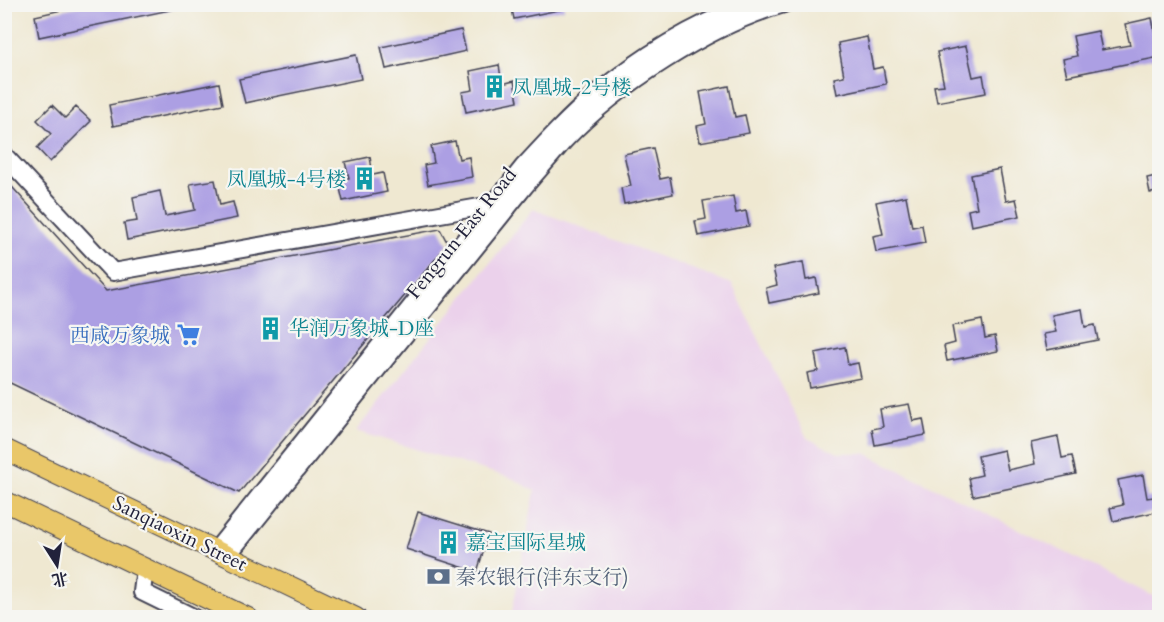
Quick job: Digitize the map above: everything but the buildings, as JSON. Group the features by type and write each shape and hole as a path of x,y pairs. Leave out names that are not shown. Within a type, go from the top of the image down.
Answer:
{"main road":[{"name":"Sanqiaoxin Street","path":"4,449 356,618"},
{"path":"4,501 248,618"}],"street":[{"name":"Fengrun East Road","path":"222,553 523,166 595,94 686,32 749,4"},
{"name":"Fengrun East Road","path":"222,553 525,186 566,140 618,93 671,57 719,30 784,4"},
{"path":"4,155 113,272 492,205"},
{"path":"145,568 142,592 195,618"}],"shaded area":[{"path":"533,209 732,284 807,438 838,453 865,453 1159,599 1159,617 511,617 535,491 514,479 356,431"}],"place":[{"name":"凤凰城-2号楼","path":"494,87"},
{"name":"凤凰城-4号楼","path":"364,179"},
{"name":"华润万象城-D座","path":"271,328"},
{"name":"西咸万象城","path":"188,335"},
{"name":"嘉宝国际星城","path":"448,542"},
{"name":"秦农银行(沣东支行)","path":"438,577"}]}
